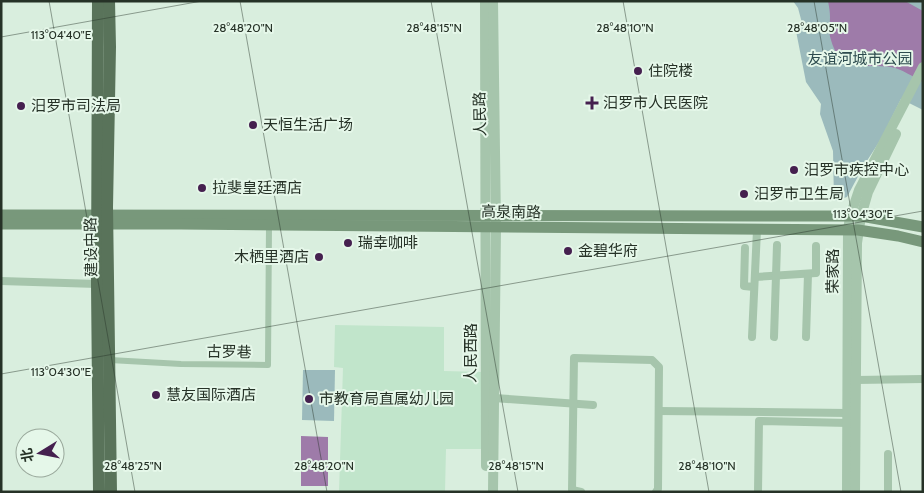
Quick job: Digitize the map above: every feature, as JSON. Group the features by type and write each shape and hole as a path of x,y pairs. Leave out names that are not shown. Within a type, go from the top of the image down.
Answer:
{"main road":[{"name":"建设中路","path":"98,1 103,220 110,360 111,492"},
{"name":"建设中路","path":"99,492 97,284 103,220 109,1"},
{"path":"1,215 103,220"},
{"name":"高泉南路","path":"103,220 269,225 856,216 923,227"},
{"path":"1,224 103,220"},
{"name":"高泉南路","path":"103,220 491,221 757,230 853,230 898,236 923,242"}],"street":[{"name":"人民路","path":"485,1 491,221"},
{"name":"人民路","path":"491,221 493,1"},
{"name":"荣家路","path":"847,492 853,230 856,216 923,67"},
{"path":"895,128 923,82"},
{"name":"人民西路","path":"491,221 494,398 493,492"},
{"name":"人民西路","path":"486,492 491,221"},
{"name":"古罗巷","path":"110,360 181,364 268,365 269,225"},
{"path":"752,337 757,230"},
{"name":"荣家路","path":"853,230 857,242 854,492"},
{"path":"774,337 777,245"},
{"path":"755,277 816,273 816,246"},
{"path":"745,248 744,286 754,286"},
{"path":"806,337 808,274"},
{"path":"1,281 97,284"},
{"path":"581,492 572,490 574,358 652,360 659,367 658,489 656,492"},
{"path":"856,380 923,379"},
{"path":"494,398 593,405"},
{"path":"659,411 848,418"},
{"path":"758,492 759,421 848,418"},
{"path":"888,454 888,492"}],"green space":[{"name":"友谊河城市公园","path":"793,1 923,1 923,110 901,99 881,139 847,197 834,201 833,151 820,114 821,104 806,82 796,31 802,23 798,8"},
{"path":"303,370 335,370 334,421 302,420"}],"shaded area":[{"path":"828,1 905,1 923,11 923,82 895,68 855,65 847,63 841,58 835,51 830,37"},
{"path":"335,325 444,327 444,371 482,372 481,449 446,449 445,492 339,492 343,368 334,367"},
{"path":"301,436 328,437 328,486 301,486"}],"place":[{"name":"住院楼","path":"638,71"},
{"name":"汨罗市人民医院","path":"592,103"},
{"name":"汨罗市司法局","path":"21,106"},
{"name":"天恒生活广场","path":"253,125"},
{"name":"汨罗市疾控中心","path":"794,170"},
{"name":"拉斐皇廷酒店","path":"202,188"},
{"name":"汨罗市卫生局","path":"744,194"},
{"name":"瑞幸咖啡","path":"348,243"},
{"name":"金碧华府","path":"568,251"},
{"name":"木栖里酒店","path":"319,257"},
{"name":"慧友国际酒店","path":"156,395"},
{"name":"市教育局直属幼儿园","path":"309,399"}]}
